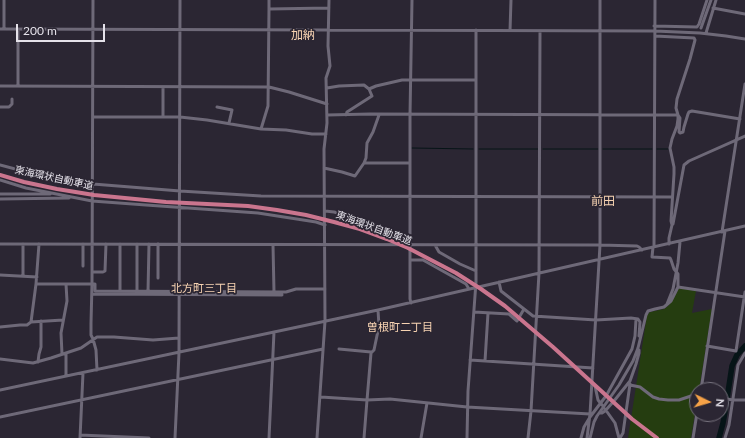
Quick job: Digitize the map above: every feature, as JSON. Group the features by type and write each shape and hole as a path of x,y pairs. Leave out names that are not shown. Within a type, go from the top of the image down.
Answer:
{"highway":[{"name":"東海環状自動車道","path":"0,175 24,182 94,195 248,206 277,210 334,222 386,239 408,248 456,273 505,306 534,329 632,419 656,438"}],"street":[{"path":"4,0 2,29 655,31 706,33 745,39"},
{"path":"93,0 91,335 96,350 97,370"},
{"path":"175,438 179,353 180,0"},
{"path":"261,129 268,106 269,0"},
{"path":"317,438 325,321 324,150 327,115 326,78 330,66 328,46 329,0"},
{"path":"411,303 410,115 412,0"},
{"path":"510,31 511,0"},
{"path":"587,438 593,376 600,259 600,0"},
{"path":"590,438 594,422 633,361 648,311 664,306 671,301 678,287 678,274 674,270 672,260 670,258 652,257 654,197 655,0"},
{"path":"654,26 698,27 707,0"},
{"path":"701,28 711,0"},
{"path":"706,33 716,0"},
{"path":"269,9 328,8"},
{"path":"713,8 745,14"},
{"path":"18,29 18,86"},
{"path":"467,438 467,407 476,271 476,30"},
{"path":"528,438 539,273 540,31"},
{"path":"655,36 694,38 695,40 677,99 677,111 680,118 680,133 682,132 688,114 692,111 740,119"},
{"path":"369,90 376,86 402,80 476,80"},
{"path":"702,382 745,84"},
{"path":"327,88 364,85 369,90 372,96 346,114"},
{"path":"0,86 268,87 327,104"},
{"path":"163,87 163,117"},
{"path":"0,107 9,107 12,104 12,99"},
{"path":"217,107 232,110 229,123"},
{"path":"327,115 678,115"},
{"path":"324,168 355,176 366,158 367,143 379,115"},
{"path":"672,225 674,167 670,148 677,126 678,115"},
{"path":"92,117 180,117 229,123 248,128 326,134"},
{"path":"669,244 684,165 689,161 745,136"},
{"path":"364,163 410,163"},
{"path":"0,164 70,182 261,196 672,197"},
{"path":"0,180 26,188 76,198 146,205 258,213 316,222 325,225"},
{"path":"0,194 58,194"},
{"path":"0,198 76,198"},
{"path":"325,211 363,220 387,230"},
{"path":"0,390 411,303 745,226"},
{"path":"666,305 673,289 680,242"},
{"path":"0,244 476,246 600,245 637,246 642,250"},
{"path":"23,244 23,276"},
{"path":"30,322 36,284 39,244"},
{"path":"83,244 83,266"},
{"path":"92,272 105,271 106,244"},
{"path":"120,244 120,291"},
{"path":"137,244 137,292"},
{"path":"148,292 149,244"},
{"path":"158,244 158,278"},
{"path":"273,244 274,292"},
{"path":"435,245 439,252 476,271"},
{"path":"410,260 423,260 466,284 470,289"},
{"path":"0,275 36,277"},
{"path":"499,282 501,291 533,316 596,320 636,318 640,322 639,344"},
{"path":"36,284 95,284 95,291 282,295 281,292"},
{"path":"66,284 67,305 63,320 61,340 66,376"},
{"path":"678,287 745,297"},
{"path":"92,294 286,292 296,289 325,288"},
{"path":"707,346 736,351 745,292"},
{"path":"474,312 509,314 517,321 524,309"},
{"path":"364,438 368,400 370,353 374,350 379,326 378,310"},
{"path":"485,361 488,313"},
{"path":"581,438 584,427 590,415 606,396 632,349 636,330 636,318"},
{"path":"0,327 20,324 27,325 30,322 63,320"},
{"path":"38,362 41,347 41,321"},
{"path":"269,438 274,332"},
{"path":"0,359 33,363 38,362 81,348 97,337 153,340 179,338"},
{"path":"620,438 623,433 630,383 639,353 638,348"},
{"path":"0,417 323,349"},
{"path":"338,349 372,352"},
{"path":"725,438 729,425 739,363 745,353"},
{"path":"470,360 593,368"},
{"path":"739,363 745,364"},
{"path":"83,372 80,436 149,438"},
{"path":"593,376 599,401 615,423 620,438"},
{"path":"630,383 640,387 653,397 659,399 679,400 689,397"},
{"path":"600,413 602,413 614,401 630,383"},
{"path":"321,397 390,400 467,407 590,415"},
{"path":"729,400 745,400"},
{"path":"421,438 427,403"},
{"path":"693,438 696,422"}],"green space":[{"path":"679,288 696,291 692,313 712,309 700,382 689,382 689,422 694,422 691,438 628,438 647,315 650,312 664,309 674,298"}],"waterway":[{"path":"412,148 473,149"},
{"path":"479,149 538,149"},
{"path":"543,149 598,149"},
{"path":"603,149 652,149"},
{"path":"657,149 668,149"},
{"path":"719,438 725,412 732,366 737,355 745,346"}],"district":[{"name":"加納","path":"303,35"},
{"name":"前田","path":"603,201"},
{"name":"北方町三丁目","path":"204,288"},
{"name":"曽根町二丁目","path":"400,327"}]}
